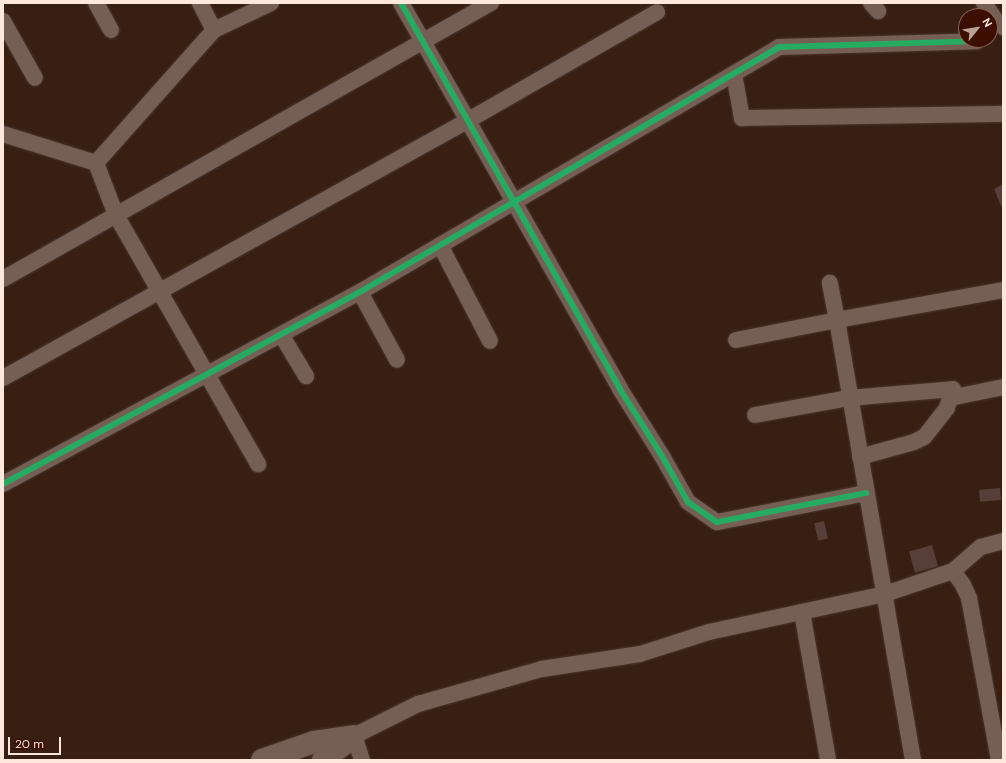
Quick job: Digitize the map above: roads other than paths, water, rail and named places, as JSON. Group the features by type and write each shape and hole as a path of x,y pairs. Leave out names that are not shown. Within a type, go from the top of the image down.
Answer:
{"street":[{"path":"96,3 111,30"},
{"path":"200,3 214,30"},
{"path":"96,163 214,30 271,3"},
{"path":"401,3 620,390 662,456 688,502 717,522 866,493"},
{"path":"3,279 491,3"},
{"path":"984,3 996,22 1003,28"},
{"path":"3,378 467,121 657,12"},
{"path":"3,21 35,78"},
{"path":"3,484 207,374 282,336 514,203 779,48 958,42"},
{"path":"734,74 742,118 1003,114"},
{"path":"3,134 96,163"},
{"path":"96,163 116,216 258,464"},
{"path":"440,245 490,341"},
{"path":"830,283 913,760"},
{"path":"736,340 1003,290"},
{"path":"360,292 397,360"},
{"path":"282,336 306,376"},
{"path":"950,398 1003,387"},
{"path":"755,415 849,398 953,389 947,408 924,437 914,442 860,457"},
{"path":"323,760 354,736 418,704 542,669 640,654 709,632 885,594 953,571 981,547 1003,541"},
{"path":"953,571 964,586 968,598 999,760"},
{"path":"802,612 828,760"},
{"path":"262,760 314,742 354,736"},
{"path":"354,736 362,760"}]}
